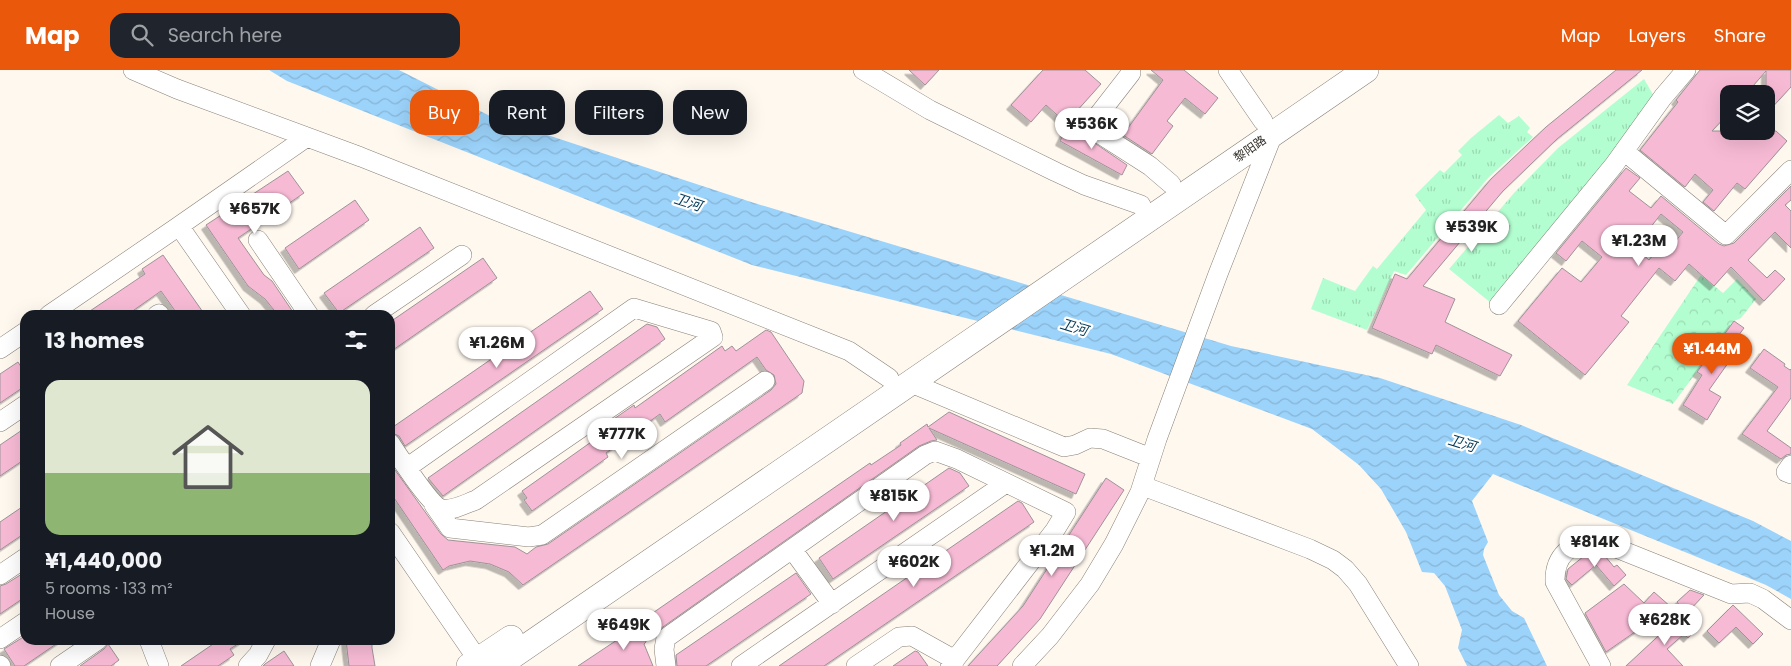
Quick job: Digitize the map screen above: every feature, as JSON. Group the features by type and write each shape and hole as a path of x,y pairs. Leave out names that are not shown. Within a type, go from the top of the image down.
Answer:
{"main road":[{"name":"黎阳路","path":"1133,216 1268,127 1337,70"},
{"name":"黎阳路","path":"1133,216 1171,184 1366,70"},
{"path":"482,664 906,376 1133,216"}],"street":[{"path":"133,70 850,351 1064,447 1075,445 1090,438 1103,439 1151,458"},
{"path":"863,70 930,110 1084,185 1133,216"},
{"path":"1022,666 1050,636 1090,584 1114,544 1143,486 1151,458 1218,274 1268,127 1228,70"},
{"path":"1499,306 1624,151 1663,97 1686,70"},
{"path":"1131,73 1089,127 1150,166 1171,184"},
{"path":"56,310 307,137"},
{"path":"1624,151 1726,235 1791,170"},
{"path":"179,226 238,310"},
{"path":"258,240 307,310"},
{"path":"381,310 462,254"},
{"path":"408,467 634,308 711,331 713,336 476,500 456,508 442,509 434,505"},
{"path":"0,349 20,335"},
{"path":"395,450 450,528 529,537 542,535 765,380"},
{"path":"0,422 20,408"},
{"path":"666,666 664,649 666,638 925,455 935,451 957,459 1066,512 1055,530 953,663 912,636 898,637 856,666"},
{"path":"1791,465 1786,472 1791,474"},
{"path":"741,666 1006,483"},
{"path":"1143,486 1310,549 1334,560 1358,584 1409,666"},
{"path":"395,539 482,664"},
{"path":"1601,666 1555,582 1554,572 1564,553 1582,541 1596,540 1732,594 1750,593 1791,620"},
{"path":"792,549 832,604"},
{"path":"0,575 20,561"},
{"path":"0,639 20,625"},
{"path":"60,666 91,645"},
{"path":"150,645 156,665"},
{"path":"248,666 258,655 263,645"},
{"path":"320,666 329,645"}],"green space":[{"path":"1644,79 1655,98 1591,181 1491,303 1449,269 1514,193 1558,148"},
{"path":"1499,115 1508,123 1519,116 1530,128 1527,132 1533,137 1489,177 1406,275 1394,271 1367,330 1311,309 1323,278 1355,291 1373,266 1377,269 1426,210 1415,195 1440,170 1444,173 1462,155 1458,151"},
{"path":"1701,275 1723,293 1737,279 1756,299 1741,318 1734,321 1673,404 1627,385"}],"water":[{"path":"269,70 399,70 439,90 410,90 410,130 287,81"},
{"name":"卫河","path":"479,110 489,115 489,135 548,135 751,202 1231,346 1380,378 1521,425 1753,521 1791,541 1791,599 1766,585 1493,474 1472,501 1488,542 1483,555 1499,595 1512,611 1524,618 1547,666 1467,666 1458,648 1462,630 1445,586 1434,573 1422,572 1406,532 1381,489 1359,465 1312,429 1111,354 752,265 423,135 479,135"}],"building":[{"path":"909,70 939,70 925,85"},
{"path":"1043,70 1085,70 1101,84 1066,123 1046,105 1031,122 1011,105"},
{"path":"1151,70 1184,70 1218,98 1205,114 1185,98 1167,121 1173,126 1152,154 1120,133 1125,126 1128,128 1163,80"},
{"path":"1616,70 1642,70 1557,139 1503,191 1423,286 1455,299 1445,322 1512,355 1500,376 1436,345 1432,354 1372,328 1395,274 1407,279 1491,179 1546,127"},
{"path":"1700,70 1791,70 1791,87 1775,104 1775,85 1766,85 1766,71 1754,85 1720,85 1720,123 1712,131 1720,131 1720,140 1775,140 1776,131 1787,141 1745,189 1737,183 1714,211 1703,202 1713,190 1695,174 1685,187 1640,150 1678,102 1676,100"},
{"path":"1068,125 1127,165 1122,175 1060,141"},
{"path":"1626,168 1640,178 1629,191 1651,208 1661,196 1719,244 1724,246 1734,243 1791,186 1791,200 1785,205 1791,211 1791,248 1775,232 1748,260 1767,278 1775,270 1785,279 1764,301 1731,267 1714,286 1689,264 1675,281 1659,268 1621,316 1629,322 1585,375 1518,321 1562,268 1581,282 1602,257 1582,241 1566,261 1556,253","holes":["1661,214 1683,232 1666,253 1659,248 1649,260 1632,245 1648,226 1650,228"]},
{"path":"288,171 304,193 238,238 264,275 272,281 292,310 274,310 265,299 248,286 206,225"},
{"path":"355,200 369,220 299,269 285,248"},
{"path":"420,227 434,248 343,310 337,310 324,293"},
{"path":"163,255 202,310 174,310 161,291 134,310 91,310 145,274 142,269"},
{"path":"483,258 497,278 395,349 395,319"},
{"path":"590,291 603,309 405,446 399,436 395,434 395,426"},
{"path":"1734,321 1744,328 1727,351 1733,356 1709,390 1721,397 1707,420 1683,405 1702,375 1697,372"},
{"path":"647,324 657,327 665,339 443,496 428,478"},
{"path":"766,330 771,332 804,381 802,393 523,585 509,572 490,564 470,561 449,566 443,570 395,499 395,470 441,534 448,540 515,547 527,554 536,547 548,544 771,390 776,384 774,375 766,370 757,357 665,422 660,414 606,453 608,457 532,511 524,500 527,498 522,491 601,435 598,430 634,405 635,408 722,346 725,351 732,346 736,351"},
{"path":"1764,349 1785,364 1784,366 1791,369 1791,398 1767,431 1791,448 1791,454 1781,459 1742,434 1778,387 1750,368"},
{"path":"18,362 20,365 20,389 0,403 0,374"},
{"path":"949,412 1085,474 1076,494 929,428 937,440 919,446 660,629 655,635 644,619 870,463 871,465 901,445 900,443 927,424 928,427"},
{"path":"20,431 20,462 0,476 0,445"},
{"path":"949,468 960,473 969,486 833,579 819,558"},
{"path":"1106,478 1124,490 1040,619 997,666 968,666 1023,606"},
{"path":"1018,501 1022,503 1034,522 824,666 779,666"},
{"path":"20,508 20,536 0,550 0,522"},
{"path":"1589,552 1605,556 1614,567 1617,565 1626,575 1614,586 1596,565 1572,585 1566,579 1568,569"},
{"path":"796,573 811,594 706,666 677,666 676,655"},
{"path":"20,575 20,600 0,614 0,586"},
{"path":"1624,584 1644,603 1654,592 1671,607 1606,652 1585,613"},
{"path":"1690,590 1704,595 1686,614 1677,602"},
{"path":"1733,605 1763,634 1753,644 1736,627 1719,643 1707,631"},
{"path":"1682,614 1697,628 1688,638 1684,634 1667,649 1683,666 1626,666"},
{"path":"641,621 646,642 644,644 653,666 578,666 620,638"},
{"path":"20,639 20,645 55,645 24,666 15,666 4,649"},
{"path":"109,645 119,660 111,666 80,666"},
{"path":"212,645 236,645 230,649 234,655 218,666 181,666"},
{"path":"347,645 372,645 375,666 349,666"},
{"path":"284,651 294,666 263,666 265,664"},
{"path":"915,651 918,652 928,666 893,666"}]}
